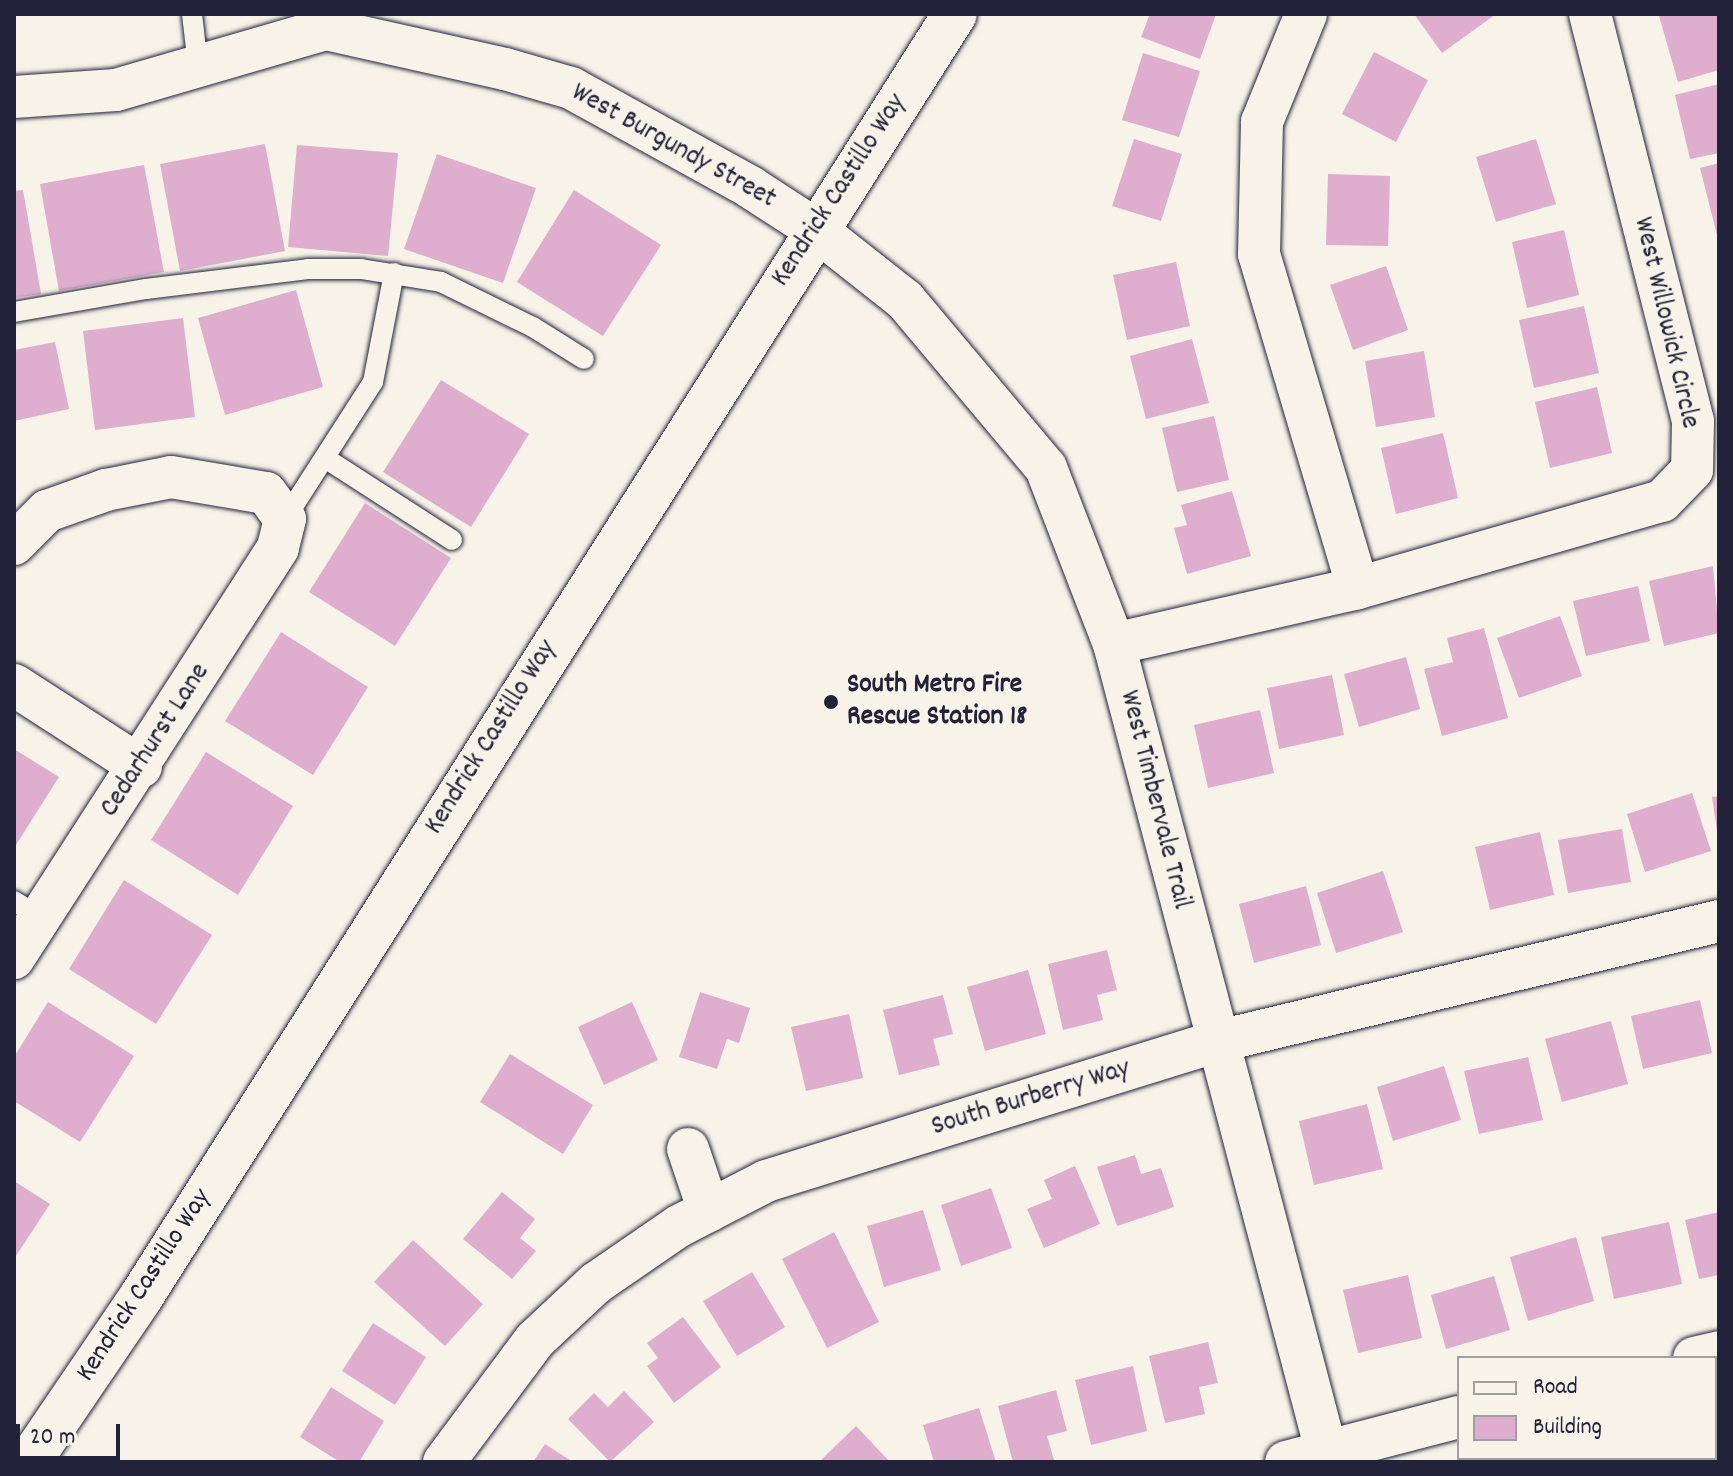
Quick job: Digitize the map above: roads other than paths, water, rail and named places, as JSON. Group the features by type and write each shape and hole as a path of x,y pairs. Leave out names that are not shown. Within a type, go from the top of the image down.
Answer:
{"main road":[{"name":"Kendrick Castillo Way","path":"29,1462 141,1297 815,229 955,14"}],"street":[{"path":"1306,14 1262,122 1259,254 1358,588"},
{"name":"West Willowick Circle","path":"1114,644 1358,588 1662,501 1692,470 1693,421 1590,14"},
{"name":"West Burgundy Street","path":"14,97 116,90 326,29 505,69 571,88 815,229"},
{"name":"West Timbervale Trail","path":"815,229 905,300 1046,468 1114,644 1215,1042 1327,1456"},
{"path":"14,544 47,511 106,490 171,477 266,493 285,519"},
{"name":"Cedarhurst Lane","path":"14,958 27,910 141,767 278,548 285,519"},
{"path":"14,685 141,767"},
{"name":"South Burberry Way","path":"444,1462 535,1340 596,1283 709,1211 766,1181 1215,1042 1719,921"},
{"path":"688,1149 709,1211"},
{"path":"1286,1462 1327,1456 1457,1418"}],"lane":[{"path":"192,14 198,66"},
{"path":"14,312 308,269 394,273 441,282 533,327 584,359"},
{"path":"285,519 373,382 394,273"},
{"path":"325,458 452,540"}],"place":[{"name":"South Metro Fire Rescue Station 18","path":"831,702"}]}
